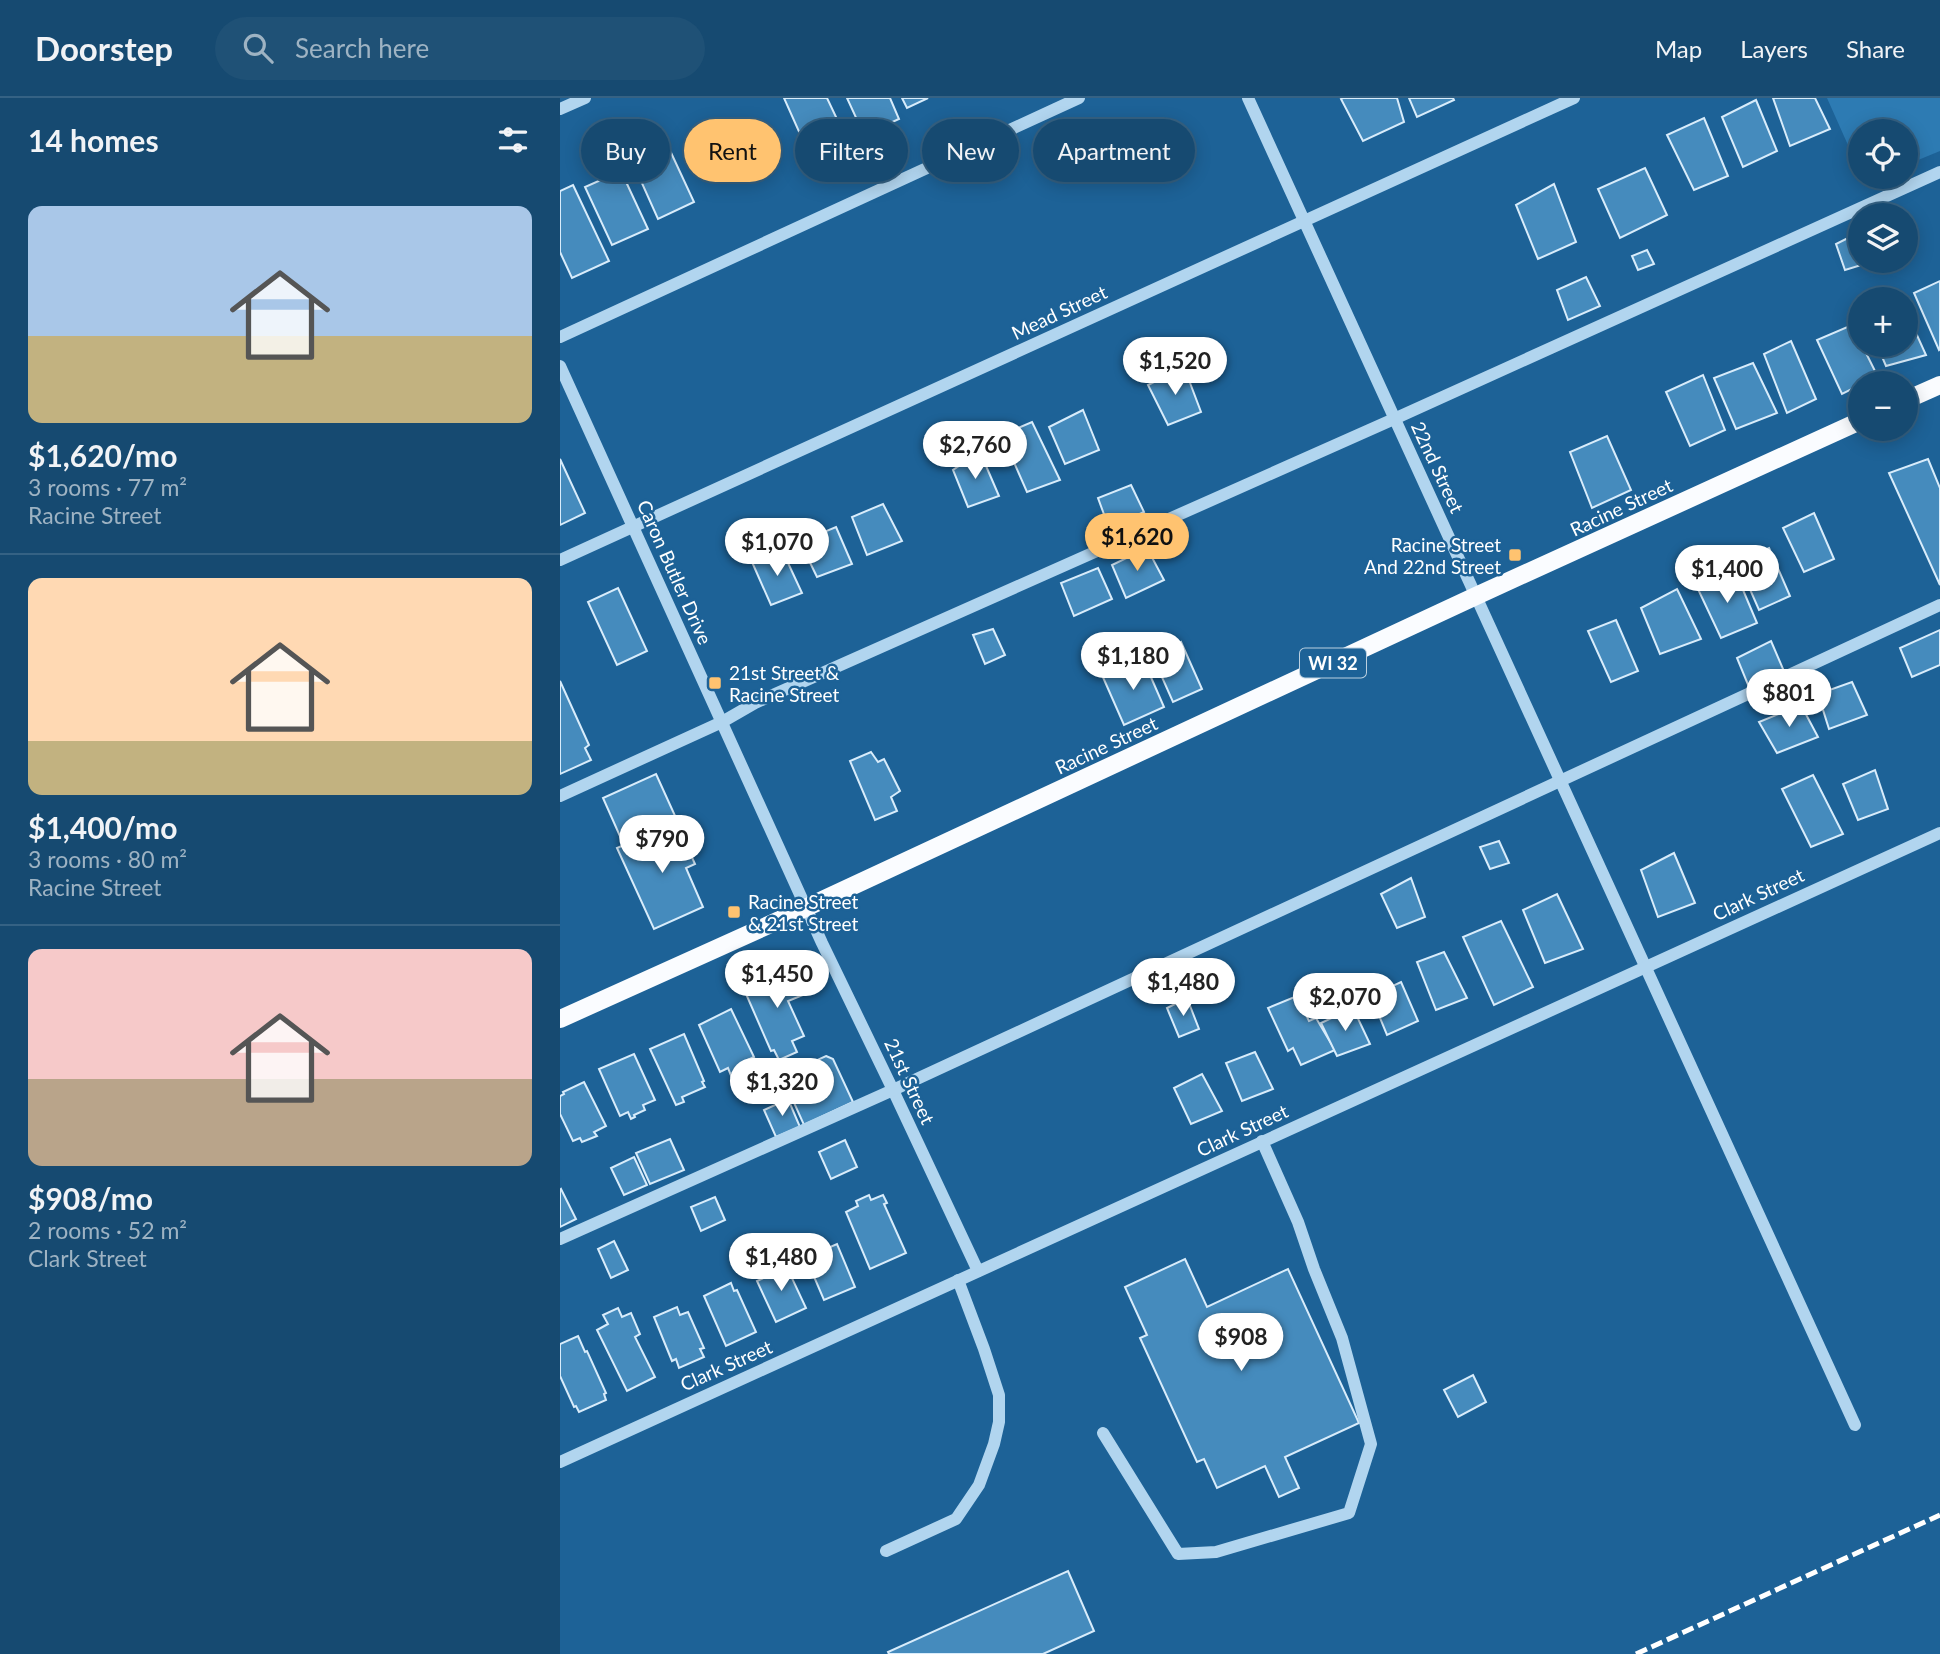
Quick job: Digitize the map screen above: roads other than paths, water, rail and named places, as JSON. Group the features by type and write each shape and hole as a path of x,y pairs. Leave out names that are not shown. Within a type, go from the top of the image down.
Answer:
{"main road":[{"path":"1918,395 1940,385"},
{"name":"Racine Street","path":"560,1019 1848,426"}],"street":[{"path":"560,109 585,98"},
{"path":"560,337 1079,98"},
{"name":"22nd Street","path":"1248,98 1855,1425"},
{"name":"Mead Street","path":"560,561 1574,98"},
{"path":"560,796 722,722 767,697 1394,419 1940,172"},
{"name":"Caron Butler Drive","path":"560,366 807,907"},
{"path":"560,1239 893,1090 1940,605"},
{"name":"Clark Street","path":"560,1462 1940,832"},
{"name":"21st Street","path":"807,907 978,1271"},
{"path":"1103,1433 1178,1554 1216,1552 1349,1513 1371,1444 1342,1338 1298,1222 1262,1141"},
{"path":"887,1550 956,1519 979,1485 995,1444 999,1422 999,1395 958,1280"}],"railway":[{"path":"1636,1654 1940,1515"}],"place":[{"name":"Racine Street And 22nd Street","path":"1515,555"},
{"name":"21st Street & Racine Street","path":"715,683"},
{"name":"Racine Street & 21st Street","path":"734,912"}]}
